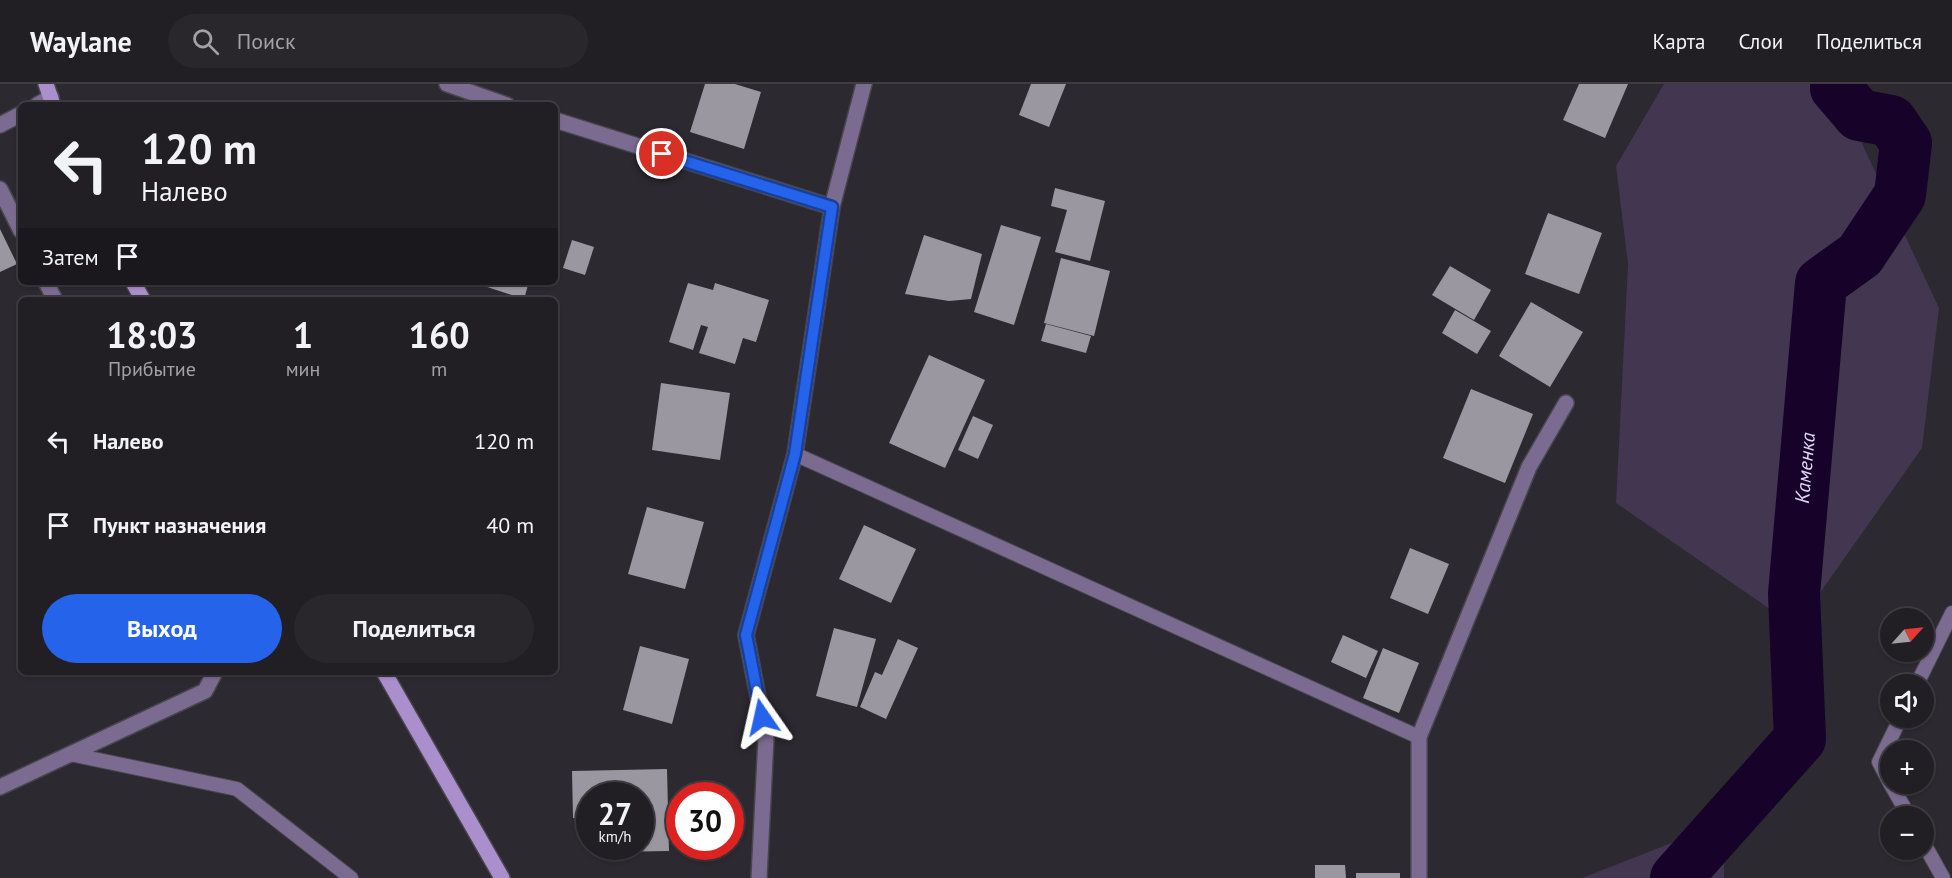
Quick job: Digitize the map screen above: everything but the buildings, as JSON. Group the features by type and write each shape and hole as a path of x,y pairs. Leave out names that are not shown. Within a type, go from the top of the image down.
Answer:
{"main road":[{"path":"386,675 502,878"}],"street":[{"path":"447,84 498,102"},
{"path":"759,878 766,738 746,635 795,454 832,207 864,84"},
{"path":"0,125 18,116"},
{"path":"558,121 832,207"},
{"path":"0,189 18,225"},
{"path":"1419,878 1419,737 1528,467 1566,403"},
{"path":"0,787 205,692 214,675"}],"lane":[{"path":"795,454 1419,737"},
{"path":"1922,674 1952,613"},
{"path":"70,754 237,789 351,878"},
{"path":"1933,860 1943,878"}],"shaded area":[{"path":"1664,84 1838,84 1836,88 1939,308 1922,448 1796,627 1616,503 1628,264 1616,166"},
{"path":"1725,822 1724,878 1582,878"}],"waterway":[{"name":"Каменка","path":"1676,878 1800,739 1794,594 1821,283 1860,255 1900,195 1906,143 1891,121 1859,115 1836,88 1838,84"}],"route":[{"path":"662,154 832,207 795,454 746,635 762,717"}]}
